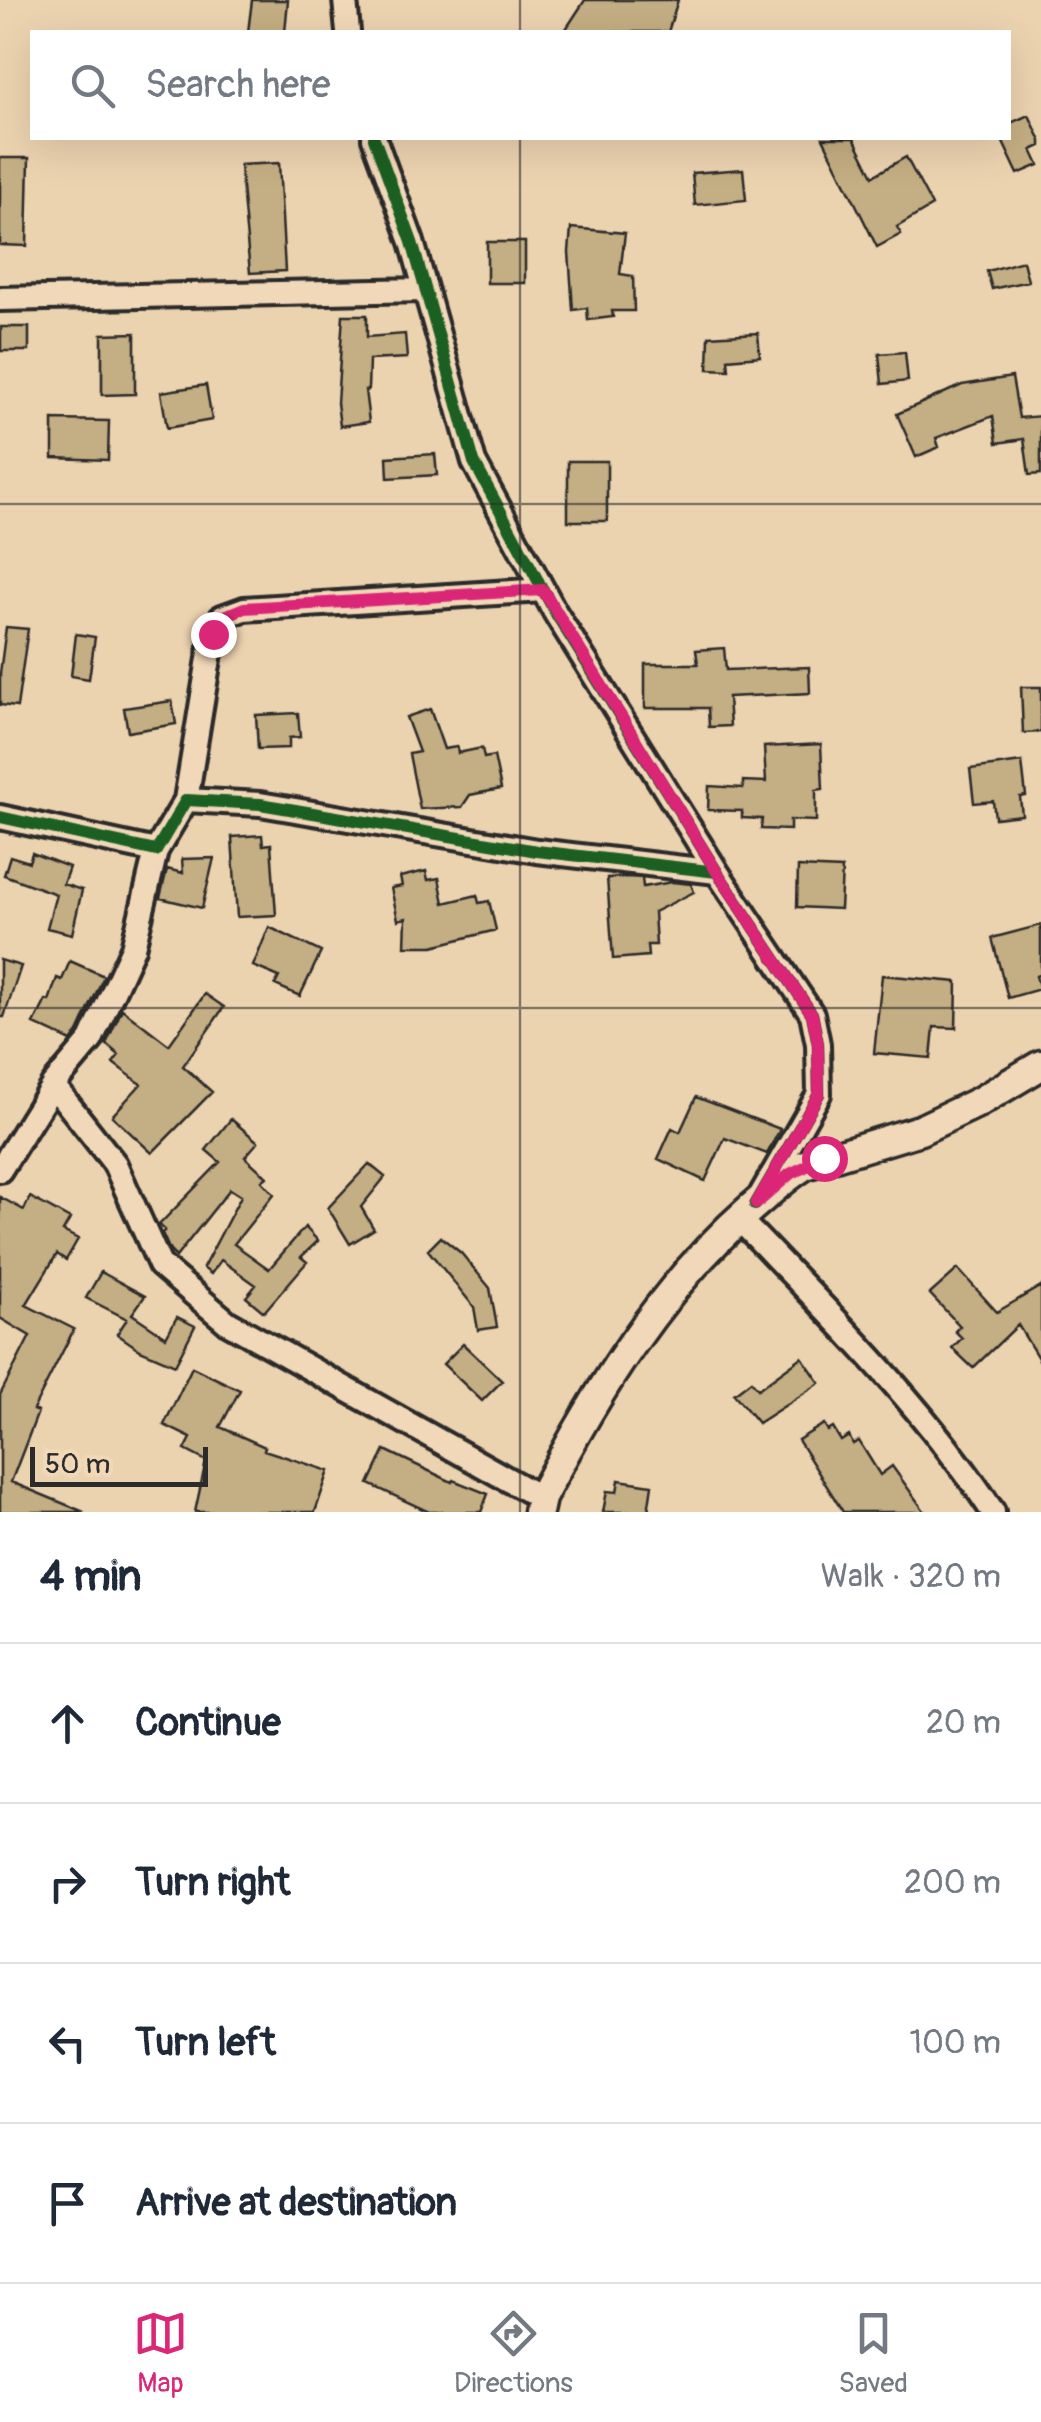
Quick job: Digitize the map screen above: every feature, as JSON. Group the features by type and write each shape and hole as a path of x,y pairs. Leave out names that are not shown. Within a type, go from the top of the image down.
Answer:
{"street":[{"path":"345,0 348,30"},
{"path":"375,140 412,242 474,462 543,590 717,872 812,1014 818,1044 819,1094 747,1212"},
{"path":"0,298 424,290"},
{"path":"0,1170 53,1085 90,1040 133,948 156,852 186,800 213,634 222,617 244,608 543,590"},
{"path":"186,800 260,804 537,852 717,872"},
{"path":"0,817 156,852"},
{"path":"53,1085 115,1164 160,1265 200,1300 227,1322 540,1505 582,1419 617,1365 709,1248 790,1174 805,1165 920,1130 1040,1068"},
{"path":"747,1212 898,1386 963,1466 994,1512"}],"building":[{"path":"252,0 288,0 285,30 248,30"},
{"path":"585,0 678,0 669,30 565,30"},
{"path":"1029,115 1041,141 1041,146 1032,150 1039,165 1018,174 1002,140 1011,140 1011,123"},
{"path":"824,140 855,140 873,176 906,157 932,206 897,227 901,234 877,247"},
{"path":"0,158 29,158 27,246 0,245"},
{"path":"279,163 285,271 250,273 240,165"},
{"path":"743,169 746,200 695,205 692,173"},
{"path":"571,228 625,233 620,274 633,276 634,311 612,311 613,317 588,320 587,308 573,310"},
{"path":"487,242 525,242 525,283 487,283"},
{"path":"1023,261 1028,281 992,289 987,271"},
{"path":"343,315 367,315 367,337 405,334 407,358 369,360 365,390 369,422 340,426 337,403"},
{"path":"1,327 29,327 29,351 1,351"},
{"path":"135,333 135,394 102,395 102,334"},
{"path":"758,333 760,356 728,359 729,370 708,369 709,336"},
{"path":"905,352 908,381 882,384 879,354"},
{"path":"1012,377 1019,418 1041,416 1041,474 1029,475 1024,439 997,443 993,416 936,438 939,447 916,457 897,414 962,385"},
{"path":"206,385 212,420 167,428 161,392"},
{"path":"53,420 109,421 108,460 53,458"},
{"path":"435,454 437,475 388,478 387,457"},
{"path":"568,461 607,461 607,521 568,521"},
{"path":"6,627 28,629 17,707 0,705"},
{"path":"76,634 95,637 89,679 71,676"},
{"path":"724,648 726,670 809,667 810,693 728,697 730,726 709,727 708,708 645,708 645,664 698,664 696,650"},
{"path":"1021,687 1041,687 1041,732 1023,733"},
{"path":"172,701 176,724 128,732 124,708"},
{"path":"430,709 444,749 457,747 458,753 482,748 484,758 494,756 501,789 470,795 462,807 420,809 409,754 419,752 406,717"},
{"path":"298,713 300,737 289,738 289,748 258,749 256,715"},
{"path":"821,744 823,789 816,790 816,821 790,820 790,830 761,829 762,819 742,818 742,811 708,810 709,786 743,788 743,781 766,782 764,747"},
{"path":"1022,762 1026,796 1020,797 1022,815 995,818 993,801 974,803 970,769"},
{"path":"262,835 263,845 271,844 276,915 237,917 232,837"},
{"path":"32,853 69,867 63,884 82,890 72,934 47,928 56,894 4,875 10,856 29,862"},
{"path":"214,858 202,908 160,898 167,869 183,873 182,859"},
{"path":"798,867 842,869 840,909 797,907"},
{"path":"426,871 428,880 439,878 444,903 477,895 479,903 489,901 496,930 433,946 405,946 406,918 398,920 391,888 402,886 400,877"},
{"path":"607,878 642,878 643,887 672,882 691,884 694,892 654,912 656,945 647,945 648,956 613,959"},
{"path":"1041,925 1041,974 1036,976 1040,989 1008,998 992,938"},
{"path":"269,927 321,952 300,996 275,985 279,977 253,966"},
{"path":"0,960 21,966 4,1017 0,1017"},
{"path":"70,961 104,976 71,1041 34,1024"},
{"path":"882,975 957,982 956,1028 934,1027 931,1058 874,1053"},
{"path":"205,994 224,1007 183,1066 212,1092 152,1153 112,1116 141,1084 113,1063 119,1055 106,1044 122,1009 169,1045"},
{"path":"696,1097 780,1129 767,1154 725,1138 705,1181 658,1159 672,1128 680,1132"},
{"path":"231,1119 258,1142 245,1157 267,1177 262,1181 274,1194 234,1244 269,1269 305,1227 318,1241 301,1257 307,1262 264,1312 246,1297 256,1285 221,1260 211,1274 203,1268 241,1196 230,1189 176,1257 159,1225 220,1162 206,1150"},
{"path":"369,1164 385,1177 361,1207 374,1229 350,1244 328,1208"},
{"path":"0,1197 24,1210 30,1197 70,1219 63,1231 78,1239 66,1260 57,1254 26,1305 74,1329 33,1410 38,1412 11,1482 84,1512 0,1512 0,1395 30,1336 0,1318"},
{"path":"441,1237 461,1253 490,1288 497,1327 478,1330 474,1307 428,1250"},
{"path":"958,1269 997,1312 1041,1286 1041,1363 1018,1325 973,1368 952,1348 962,1338 955,1331 960,1326 930,1294"},
{"path":"101,1272 145,1296 132,1314 166,1337 177,1317 195,1326 175,1365 140,1350 117,1334 127,1319 86,1298"},
{"path":"463,1344 502,1381 482,1401 443,1364"},
{"path":"802,1357 820,1383 758,1423 734,1394 751,1381 758,1389"},
{"path":"192,1367 240,1390 220,1427 265,1447 264,1450 329,1471 315,1512 195,1512 206,1461 185,1450 191,1438 164,1425"},
{"path":"824,1424 828,1431 833,1428 841,1441 849,1436 853,1444 859,1441 880,1475 892,1466 925,1512 843,1512 798,1440"},
{"path":"385,1450 452,1482 488,1494 481,1512 429,1512 369,1484"},
{"path":"619,1480 652,1485 648,1512 603,1512 607,1491 617,1492"}],"cycle path":[{"path":"375,140 412,242 474,462 556,614 717,872 812,1014 818,1044 819,1094 755,1205"},
{"path":"0,817 156,851 186,800 260,804 537,851 717,872"}],"route":[{"path":"213,634 222,617 244,608 543,590 717,872 812,1014 818,1044 819,1094 756,1204 790,1174 824,1158"}]}
